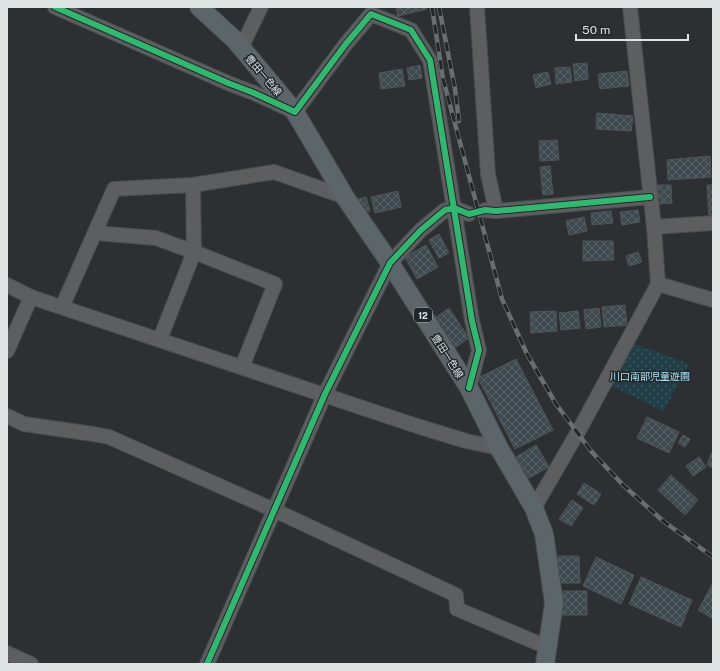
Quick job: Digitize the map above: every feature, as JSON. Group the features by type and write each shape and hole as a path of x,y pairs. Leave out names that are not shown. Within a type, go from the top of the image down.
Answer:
{"main road":[{"name":"豊田一色線","path":"199,7 241,48 295,112 345,197 390,263 469,388 499,448 534,508 544,534 554,603 546,655"}],"street":[{"path":"55,7 295,112 345,45 371,14 411,30 430,60 472,321 479,350 469,388"},
{"path":"241,48 261,7"},
{"path":"477,7 490,211 650,197"},
{"path":"534,508 582,425 658,284 654,227 630,7"},
{"path":"62,307 114,189 193,185 274,172 345,197"},
{"path":"160,340 194,252 193,185"},
{"path":"207,664 325,394 390,263 421,230 446,210 454,208 469,214"},
{"path":"654,227 713,223"},
{"path":"95,233 156,238 275,284 242,367"},
{"path":"658,284 713,300"},
{"path":"7,285 31,297 160,340 466,441 499,448"},
{"path":"7,351 31,297"},
{"path":"7,416 24,424 93,434 109,438 274,510 456,595 457,609 546,655"},
{"path":"7,653 31,664"}],"green space":[{"name":"川口南部児童遊園","path":"635,344 690,364 663,411 612,386"}],"building":[{"path":"396,7 427,7 427,9 398,16"},
{"path":"587,63 588,79 575,81 573,64"},
{"path":"420,65 422,78 409,80 407,68"},
{"path":"570,67 572,82 556,84 555,68"},
{"path":"402,69 405,86 381,89 379,73"},
{"path":"627,71 629,86 600,89 598,74"},
{"path":"548,72 551,84 536,88 533,75"},
{"path":"597,113 633,116 631,131 596,129"},
{"path":"557,140 559,160 540,161 539,141"},
{"path":"710,156 711,177 668,180 667,160"},
{"path":"550,166 553,194 543,195 540,167"},
{"path":"657,185 671,185 672,203 658,204"},
{"path":"707,185 713,185 713,217 709,217"},
{"path":"398,191 401,207 375,213 371,197"},
{"path":"366,197 370,211 359,215 355,200"},
{"path":"638,210 640,222 622,225 620,212"},
{"path":"611,211 613,223 592,225 591,213"},
{"path":"584,217 587,231 569,235 566,221"},
{"path":"439,234 449,253 439,258 429,240"},
{"path":"583,241 613,241 614,260 583,261"},
{"path":"426,245 438,267 417,279 405,257"},
{"path":"638,252 642,262 629,266 626,256"},
{"path":"625,305 627,325 604,327 602,307"},
{"path":"449,308 469,338 452,350 432,320"},
{"path":"599,308 601,327 586,329 584,310"},
{"path":"556,311 557,331 531,333 530,312"},
{"path":"578,311 580,328 561,330 559,313"},
{"path":"516,359 553,430 515,449 478,378"},
{"path":"647,417 679,432 669,453 637,438"},
{"path":"683,435 690,439 685,447 678,443"},
{"path":"536,445 549,467 529,478 516,457"},
{"path":"713,450 713,468 707,465"},
{"path":"699,457 706,467 693,476 686,466"},
{"path":"671,475 698,500 685,515 658,490"},
{"path":"584,483 601,494 594,505 577,494"},
{"path":"572,500 583,508 571,526 559,519"},
{"path":"555,556 579,556 580,583 555,583"},
{"path":"596,557 634,575 621,604 583,586"},
{"path":"641,577 692,600 681,627 629,604"},
{"path":"713,583 713,619 698,610"},
{"path":"559,591 587,591 587,615 560,615"}],"railway":[{"path":"432,7 443,79 502,299 527,354 556,404 591,451 623,485 663,521 713,557"},
{"path":"439,7 455,89 459,121"}],"cycle path":[{"path":"55,7 295,112 345,45 371,14 411,30 430,60 472,321 479,350 469,388"},
{"path":"207,664 325,394 390,263 421,230 445,210 454,208 469,214 485,210 496,211 650,197"}]}
